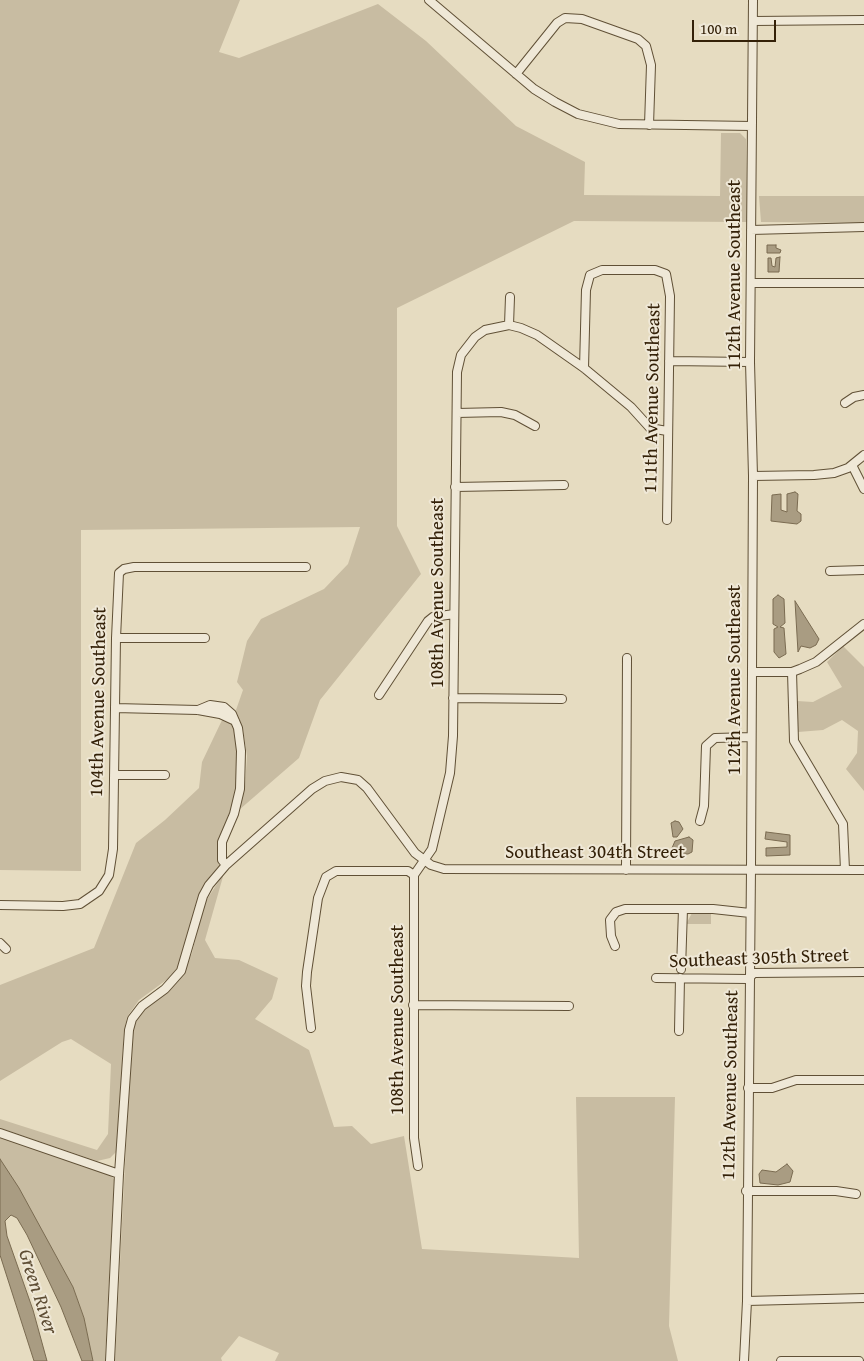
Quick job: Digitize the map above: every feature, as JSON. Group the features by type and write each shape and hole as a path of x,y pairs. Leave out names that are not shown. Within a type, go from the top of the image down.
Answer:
{"street":[{"path":"428,0 516,74 555,102 578,114 601,121 649,125 752,126"},
{"name":"112th Avenue Southeast","path":"744,1361 747,1300 746,1191 751,869 753,476 750,362 753,0"},
{"path":"516,74 557,23 565,18 582,19 638,39 646,46 651,65 649,125"},
{"path":"753,22 864,20"},
{"path":"751,230 864,227"},
{"name":"111th Avenue Southeast","path":"584,368 586,290 590,276 602,270 655,270 663,272 668,277 670,296 668,520"},
{"path":"751,283 864,283"},
{"path":"510,297 509,325 537,335 584,368 631,407 650,428 668,431"},
{"name":"108th Avenue Southeast","path":"424,861 432,850 450,773 454,698 456,413 459,362 468,346 485,330 509,325"},
{"path":"669,361 750,362"},
{"path":"845,403 854,397 864,395"},
{"path":"456,413 501,412 514,415 536,426"},
{"path":"753,476 825,474 852,465 864,455"},
{"path":"852,465 864,489"},
{"path":"455,487 564,486"},
{"name":"104th Avenue Southeast","path":"0,905 69,906 93,897 105,884 110,875 113,833 119,573 124,569 134,567 306,567"},
{"path":"830,571 864,570"},
{"path":"379,695 428,620 433,616 454,614"},
{"path":"752,672 792,672 816,662 864,624"},
{"path":"116,638 205,638"},
{"path":"626,870 627,658"},
{"path":"792,672 794,741 843,824 845,870"},
{"path":"454,698 562,699"},
{"path":"115,708 222,711 235,721 240,738 241,779 238,802 222,842 222,860 226,865"},
{"path":"700,821 704,806 705,750 710,741 715,738 751,737"},
{"path":"114,775 165,775"},
{"path":"110,1361 119,1174 129,1030 132,1019 142,1006 165,989 181,971 203,896 226,865 312,789 325,780 341,777 358,780 367,788 415,853 424,861 414,875 408,871 336,871 326,877 316,907 306,986 311,1028"},
{"name":"Southeast 304th Street","path":"424,861 438,868 450,870 864,870"},
{"name":"108th Avenue Southeast","path":"414,875 414,1138 418,1166"},
{"path":"615,946 611,936 610,920 616,912 625,909 683,909 750,913"},
{"path":"681,969 683,909"},
{"name":"Southeast 305th Street","path":"656,978 748,979 754,973 864,972"},
{"path":"679,1030 680,978"},
{"path":"413,1006 569,1006"},
{"path":"748,1088 772,1088 796,1080 864,1080"},
{"path":"0,1133 119,1174"},
{"path":"746,1191 836,1191 856,1194"},
{"path":"747,1300 864,1298"},
{"path":"781,1361 859,1361"}],"shaded area":[{"path":"0,0 240,0 219,52 239,58 378,4 426,41 516,126 585,162 584,195 720,196 721,133 740,133 746,139 747,222 574,221 397,308 397,526 421,574 320,700 299,758 239,810 245,786 247,756 243,729 236,710 243,690 237,682 247,641 261,619 324,589 348,564 360,527 81,530 81,871 0,870"},
{"path":"759,196 864,196 864,223 761,222"},
{"path":"767,245 776,245 776,248 781,250 780,253 767,253"},
{"path":"780,257 779,272 768,272 768,258 771,258 772,266 775,267 776,258"},
{"path":"795,492 798,494 797,511 801,514 801,521 797,524 771,521 772,495 781,494 781,510 787,512 787,494"},
{"path":"778,595 784,599 785,623 780,627 784,628 786,654 779,658 774,652 774,629 778,627 773,624 773,599"},
{"path":"795,601 819,639 816,645 810,648 801,646 798,652"},
{"path":"843,646 864,667 864,791 846,769 857,753 858,731 842,720 823,730 798,732 797,701 813,702 842,687 827,662"},
{"path":"223,718 233,725 237,741 236,787 231,808 218,843 219,867 205,885 180,966 169,978 139,1000 127,1017 124,1031 117,1151 110,1158 97,1161 0,1128 0,1119 97,1150 108,1134 111,1064 71,1039 62,1042 0,1081 0,985 94,948 136,843 165,820 199,788 202,762"},
{"path":"679,822 683,829 677,837 673,837 671,823"},
{"path":"766,832 790,835 790,855 766,856 766,848 787,847 787,842 765,839"},
{"path":"689,837 693,840 692,852 688,854 675,853 672,848 675,841"},
{"path":"224,873 205,940 215,958 239,960 278,978 272,999 255,1019 309,1050 334,1127 352,1126 371,1144 404,1136 422,1249 579,1258 576,1097 675,1097 669,1326 678,1361 275,1361 279,1353 239,1336 221,1358 222,1361 115,1361 132,1028 142,1010 169,991 184,973 192,953 204,904"},
{"path":"692,913 711,913 711,924 686,924"},
{"path":"0,1135 109,1174 114,1179 105,1361 93,1361 84,1318 73,1287 0,1159"},
{"path":"0,1159 19,1188 73,1287 84,1318 93,1361 82,1361 61,1307 27,1235 17,1218 11,1215 5,1221 7,1236 33,1310 47,1361 34,1361 0,1255"},
{"path":"787,1164 793,1171 790,1182 778,1185 760,1183 759,1174 762,1170 776,1172"}],"water label":[{"name":"Green River","path":"37,1292"}]}
